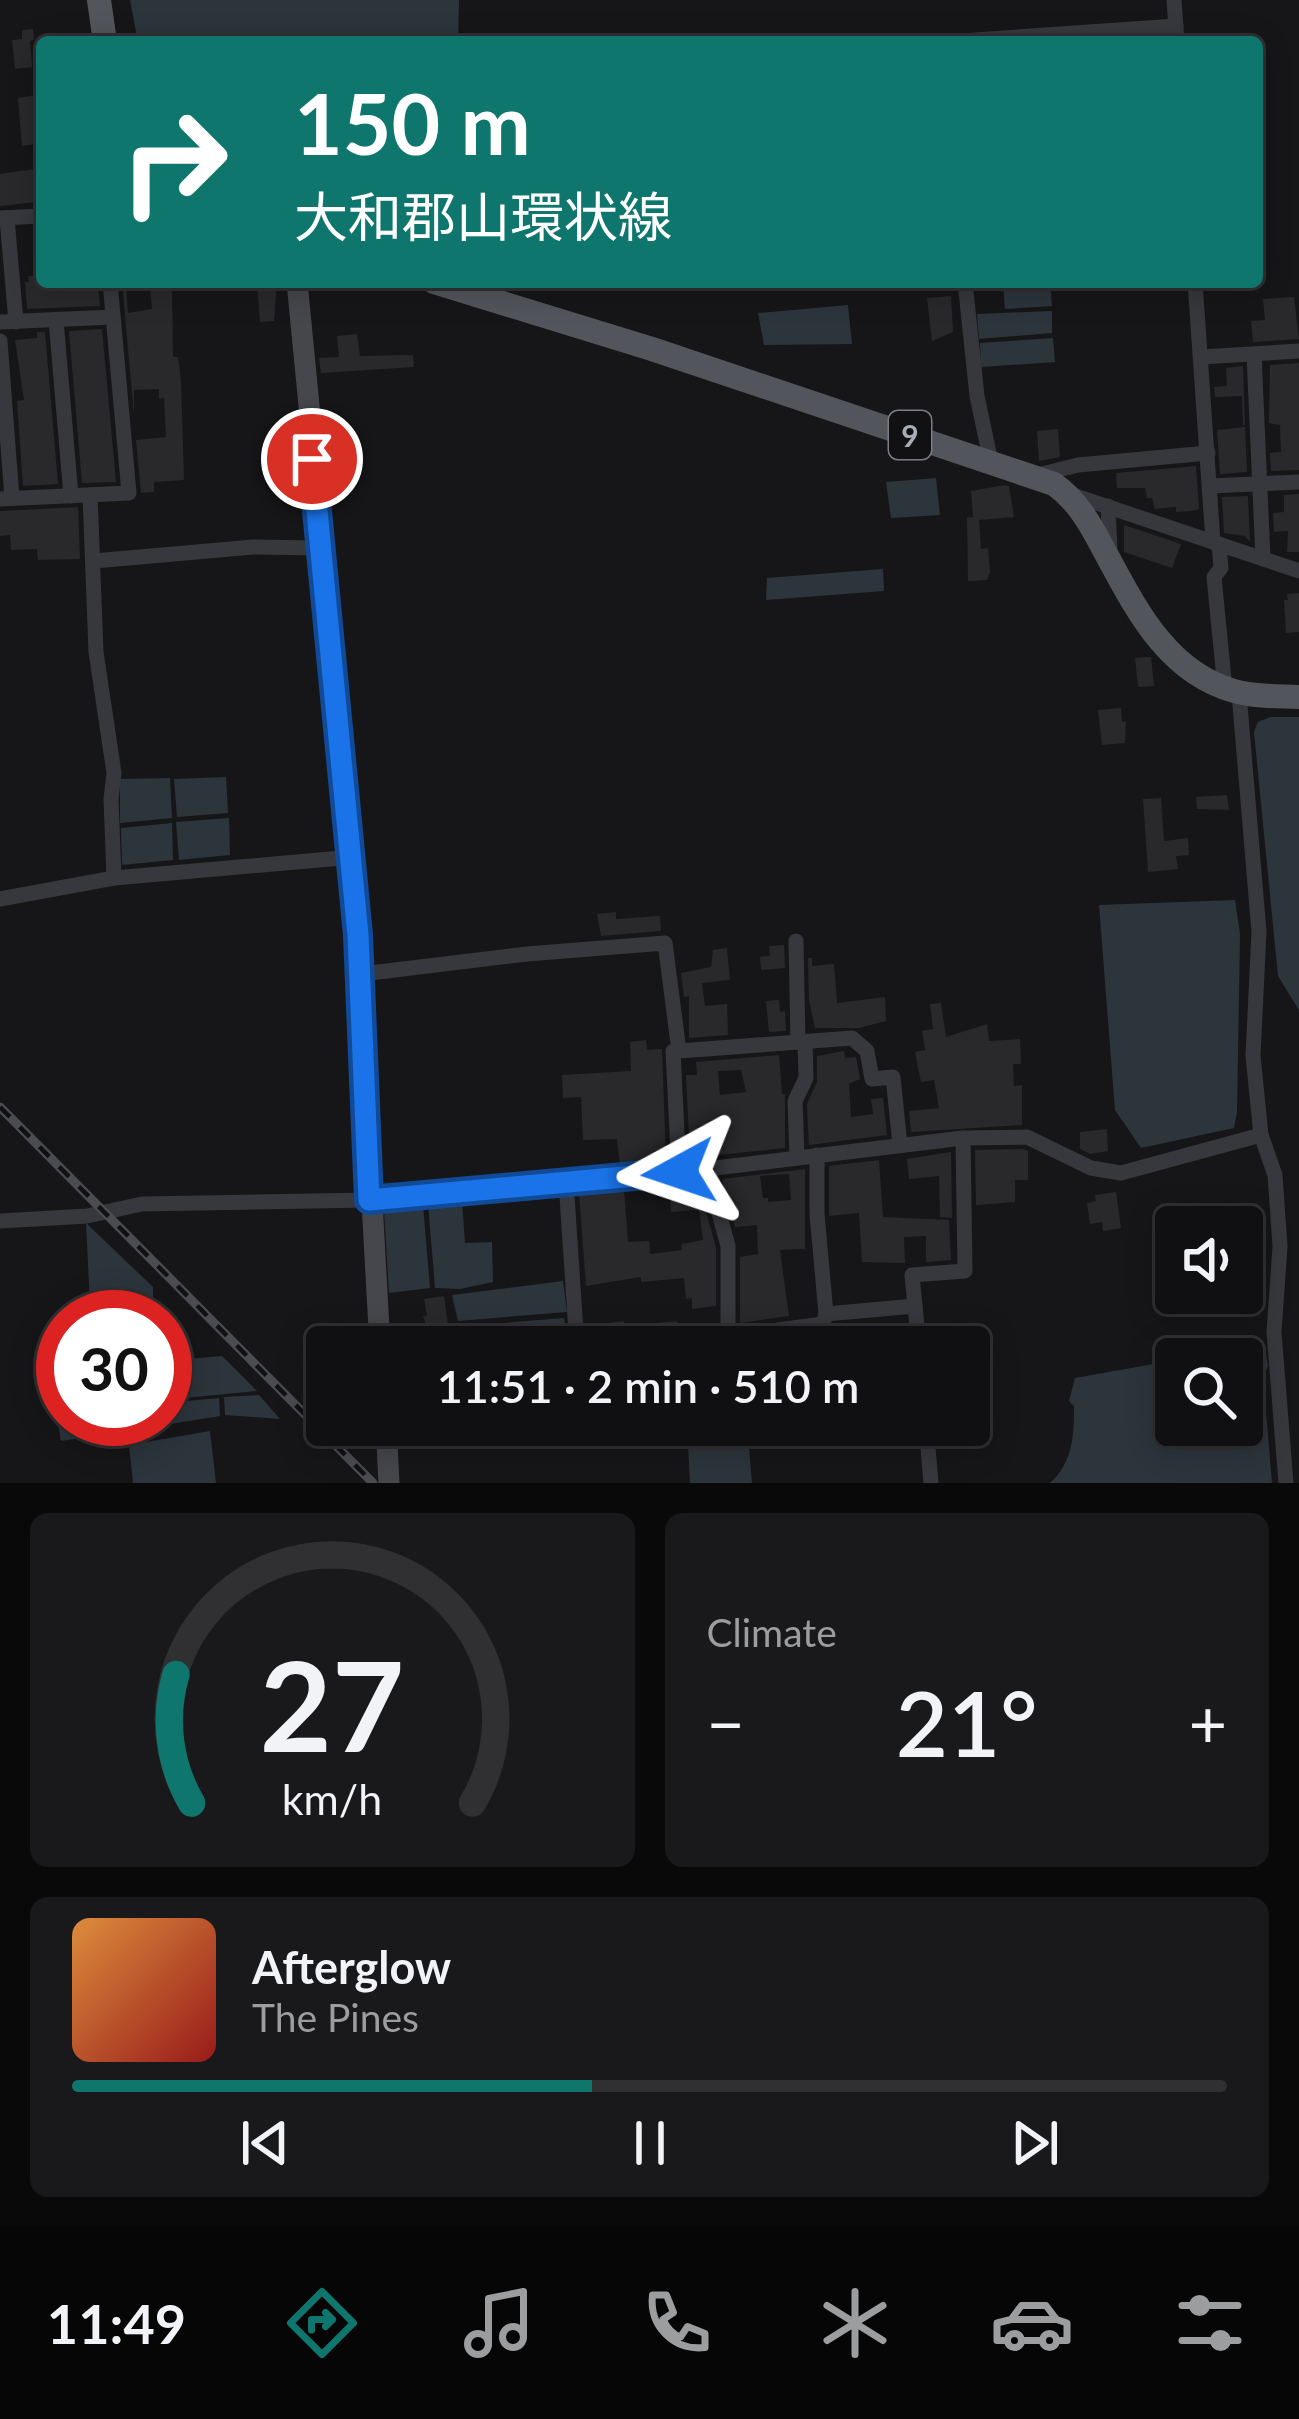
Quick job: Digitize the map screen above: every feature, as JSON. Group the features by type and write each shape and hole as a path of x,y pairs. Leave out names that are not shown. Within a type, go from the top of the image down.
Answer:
{"main road":[{"path":"99,0 104,36"},
{"path":"298,288 362,974 378,1326"},
{"name":"9","path":"454,288 991,462 1067,493"},
{"path":"1067,493 1144,621 1170,653 1205,679 1232,691 1299,697"},
{"path":"387,1446 389,1483"}],"street":[{"path":"1118,36 1176,34 1174,0"},
{"path":"36,216 4,218 8,322 113,316"},
{"path":"0,341 6,498 129,493 111,288"},
{"path":"966,288 977,395 991,462"},
{"path":"1196,288 1221,568 1214,577 1259,932 1252,1056 1261,1135 1275,1175 1280,1246 1274,1332 1286,1483"},
{"path":"56,320 71,496"},
{"path":"1202,357 1299,351"},
{"path":"1254,354 1263,559"},
{"path":"1032,476 1078,465 1208,453"},
{"path":"1210,486 1299,482"},
{"path":"1067,493 1299,571"},
{"path":"90,495 96,652 114,773 110,800 114,878"},
{"path":"1108,506 1111,562"},
{"path":"94,561 254,547 320,548"},
{"path":"0,899 114,878 352,857"},
{"path":"796,941 806,1078 795,1101 796,1158"},
{"path":"362,974 665,943 680,1051"},
{"path":"679,1172 673,1051 852,1038 867,1051 872,1079 893,1077 900,1145"},
{"path":"0,1221 87,1216 142,1204 369,1200 679,1172 963,1138 1027,1137 1091,1168 1121,1173 1261,1135"},
{"path":"917,1326 912,1275 965,1271 963,1138"},
{"path":"806,1326 823,1324 826,1314 817,1155"},
{"path":"707,1169 728,1246 728,1326"},
{"path":"566,1181 576,1326"},
{"path":"826,1314 915,1306"},
{"path":"928,1446 931,1483"}],"shaded area":[{"path":"130,0 459,0 458,36 137,36"},
{"path":"1003,288 1050,288 1052,306 1005,309"},
{"path":"848,305 852,344 764,345 758,313"},
{"path":"1052,311 1052,333 979,339 977,314"},
{"path":"1053,338 1055,362 981,367 980,343"},
{"path":"936,478 940,515 891,518 886,482"},
{"path":"883,569 884,591 766,600 767,578"},
{"path":"1299,717 1299,1010 1278,976 1254,732 1258,722"},
{"path":"226,777 228,813 177,817 174,779"},
{"path":"170,778 172,818 120,823 120,779"},
{"path":"229,818 230,855 179,860 176,822"},
{"path":"172,823 173,860 122,865 121,828"},
{"path":"1235,900 1240,934 1234,1128 1141,1148 1115,1110 1099,905"},
{"path":"462,1201 465,1243 492,1242 493,1282 435,1288 428,1203"},
{"path":"423,1205 430,1288 389,1293 384,1210"},
{"path":"86,1223 153,1287 89,1290"},
{"path":"563,1281 567,1312 458,1321 452,1295"},
{"path":"564,1318 565,1326 467,1326"},
{"path":"1263,1344 1268,1366 1263,1377"},
{"path":"222,1356 257,1391 192,1397 192,1359"},
{"path":"1155,1364 1155,1446 1263,1446 1263,1377 1272,1483 1050,1483 1071,1448 1074,1406 1069,1401 1075,1378"},
{"path":"259,1395 280,1419 225,1415 224,1397"},
{"path":"219,1398 220,1416 192,1420 192,1400"},
{"path":"210,1431 216,1483 133,1483 129,1446 192,1446 192,1434"},
{"path":"688,1446 749,1446 752,1483 690,1483"}],"building":[{"path":"33,29 32,67 15,69 12,40 22,39 22,30"},
{"path":"36,95 36,144 22,146 18,98"},
{"path":"34,169 36,202 0,206 0,174"},
{"path":"28,276 36,276 36,288 98,288 100,306 27,309 25,282"},
{"path":"123,288 126,288 128,313 152,309 150,289 172,288 184,480 154,482 154,492 141,493 136,440 166,437 164,398 159,399 159,389 134,390 134,415"},
{"path":"257,288 277,288 274,321 260,322"},
{"path":"951,296 953,332 932,341 927,298"},
{"path":"1294,297 1299,339 1253,342 1251,321 1265,320 1263,299"},
{"path":"102,329 116,482 82,483 69,331"},
{"path":"37,332 45,332 58,484 23,486 17,401 24,400 15,340 37,338"},
{"path":"357,334 360,356 413,355 414,367 321,373 319,358 339,357 337,336"},
{"path":"1299,363 1299,470 1271,471 1270,453 1281,452 1280,425 1269,423 1270,365"},
{"path":"1243,366 1245,425 1242,396 1215,397 1214,387 1227,386 1226,368"},
{"path":"1245,427 1247,472 1220,474 1217,430"},
{"path":"1058,429 1060,457 1039,461 1037,431"},
{"path":"1196,466 1199,509 1192,511 1155,509 1145,488 1117,488 1116,473"},
{"path":"1005,485 1014,517 979,520 981,549 988,548 990,572 987,580 968,581 971,491"},
{"path":"1299,494 1299,552 1287,552 1288,531 1274,532 1273,513 1284,512 1284,495"},
{"path":"1248,496 1250,542 1245,536 1224,533 1222,497"},
{"path":"78,507 80,559 38,560 37,549 11,550 10,535 0,536 0,511"},
{"path":"1124,525 1181,544 1172,568 1124,552"},
{"path":"1299,593 1299,632 1286,633 1284,600 1287,594"},
{"path":"1151,657 1154,686 1138,687 1135,658"},
{"path":"1121,708 1125,743 1102,745 1098,710"},
{"path":"1227,795 1229,810 1197,809 1196,797"},
{"path":"1161,798 1164,841 1188,838 1189,855 1176,856 1178,869 1148,872 1143,799"},
{"path":"616,912 616,919 660,916 661,931 601,936 597,914"},
{"path":"784,945 785,968 761,970 760,957 770,956 769,946"},
{"path":"727,948 730,980 702,983 705,1006 727,1004 728,1035 689,1038 689,996 684,997 681,973 711,967 713,950"},
{"path":"808,958 812,966 834,964 837,1003 885,997 886,1021 859,1028 815,1028"},
{"path":"779,1000 786,1031 769,1032 766,1001"},
{"path":"941,1003 946,1037 987,1024 989,1041 1020,1039 1021,1064 1013,1064 1014,1086 1022,1085 1022,1125 911,1132 909,1111 939,1108 934,1080 921,1082 915,1052 925,1050 922,1031 933,1029 930,1004"},
{"path":"646,1040 647,1050 662,1049 666,1161 620,1165 617,1139 583,1140 581,1097 563,1098 562,1075 631,1071 630,1042"},
{"path":"844,1051 845,1058 856,1057 860,1079 849,1084 851,1117 873,1114 871,1099 883,1098 887,1135 809,1145 807,1104 817,1082 817,1056"},
{"path":"779,1055 785,1148 690,1158 686,1075 697,1075 696,1062","holes":["741,1070 746,1092 720,1095 718,1071"]},
{"path":"1107,1129 1108,1151 1090,1154 1080,1149 1080,1132"},
{"path":"975,1150 1028,1151 1028,1180 1015,1180 1015,1202 976,1205"},
{"path":"951,1152 952,1218 940,1217 939,1176 909,1179 907,1159"},
{"path":"879,1160 883,1217 949,1220 951,1260 926,1262 926,1236 904,1237 905,1263 862,1262 859,1213 829,1216 829,1166"},
{"path":"805,1169 805,1249 780,1250 789,1316 740,1323 740,1257 758,1254 757,1225 735,1227 722,1179","holes":["789,1174 791,1200 768,1202 763,1198 760,1176"]},
{"path":"698,1182 716,1248 716,1306 692,1309 684,1278 641,1282 641,1277 586,1286 579,1193 624,1189 628,1242 649,1241 650,1254 682,1250 681,1244 703,1240 699,1210 671,1212 669,1185"},
{"path":"1116,1192 1121,1228 1103,1231 1102,1222 1090,1224 1087,1203 1096,1201 1095,1195"},
{"path":"444,1296 448,1326 426,1326 424,1299"},
{"path":"677,1321 678,1326 625,1326"}],"railway":[{"path":"0,1107 373,1483"}],"route":[{"path":"312,459 362,974 369,1200 679,1172"}]}
